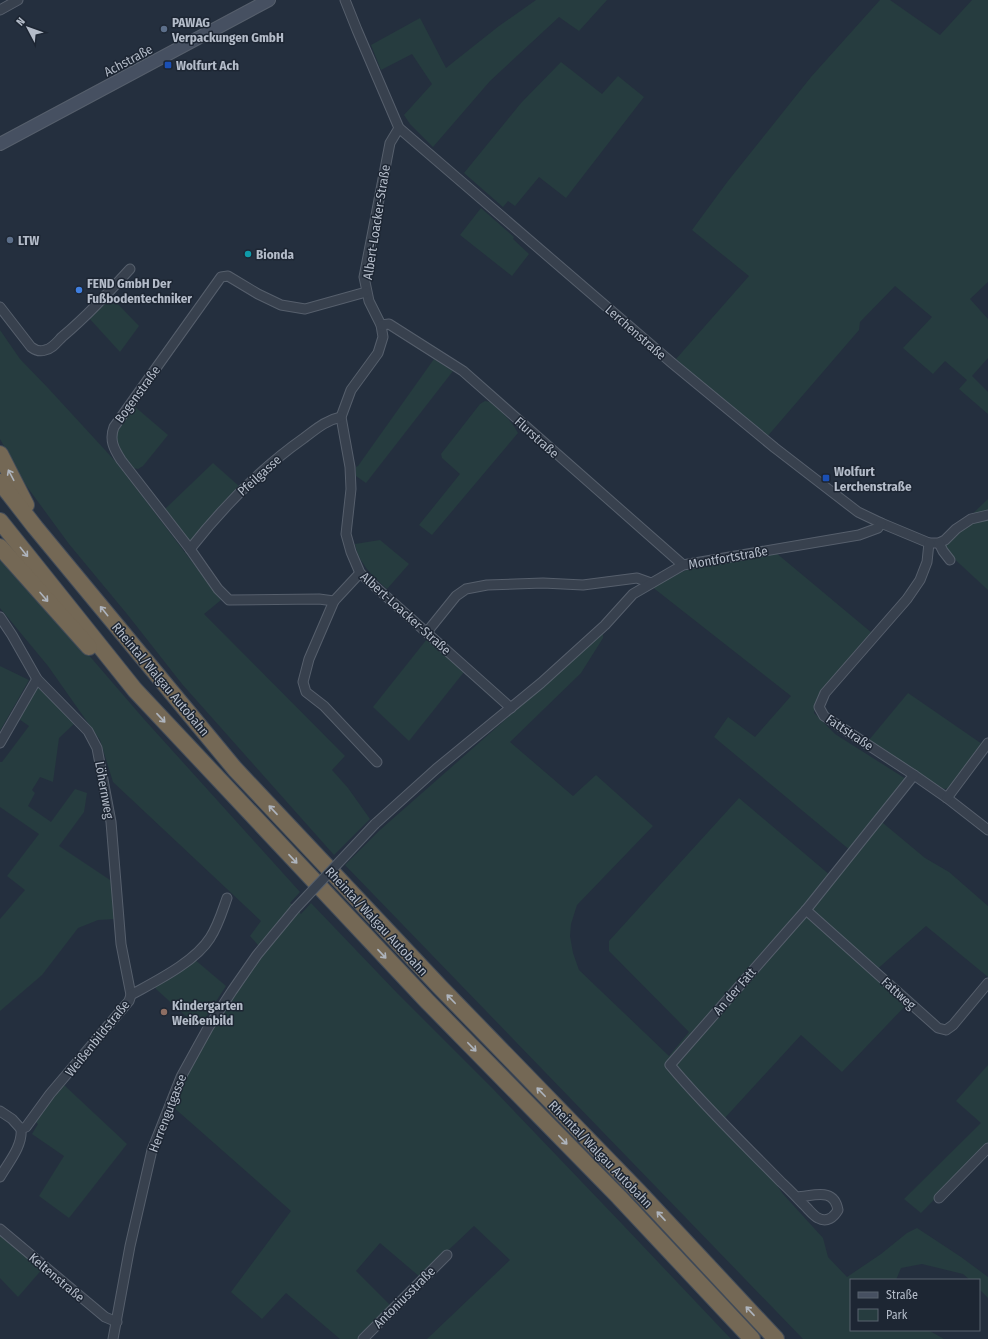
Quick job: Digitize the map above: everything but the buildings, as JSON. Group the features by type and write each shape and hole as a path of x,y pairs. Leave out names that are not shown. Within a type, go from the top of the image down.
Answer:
{"highway":[{"path":"0,454 22,495 35,527"},
{"name":"Rheintal/Walgau Autobahn","path":"0,482 35,527 235,769 440,987 638,1191 776,1339"},
{"name":"Rheintal/Walgau Autobahn","path":"0,521 135,690 427,1001 619,1198 752,1339"},
{"path":"0,547 76,634 135,690"}],"main road":[{"name":"Achstraße","path":"0,144 269,0"}],"street":[{"path":"0,10 18,0"},
{"path":"345,0 399,128"},
{"name":"Albert-Loacker-Straße","path":"382,325 369,301 364,277 390,143 399,128"},
{"name":"Lerchenstraße","path":"399,128 672,363 858,512 881,523"},
{"path":"0,307 31,347 35,350 44,351 49,349 103,300 130,269"},
{"name":"Bogenstraße","path":"334,601 319,599 229,600 218,589 190,549 121,460 112,442 112,433 114,427 221,277 228,276 258,294 282,305 305,309 366,292"},
{"name":"Flurstraße","path":"382,325 389,324 463,371 683,565"},
{"path":"341,417 351,390 378,354 383,337 382,325"},
{"name":"Albert-Loacker-Straße","path":"341,417 350,467 351,482 346,534 351,552 360,573 511,708"},
{"name":"Pfeilgasse","path":"190,549 221,512 260,472 288,449 327,421 341,417"},
{"path":"881,523 929,543 939,543 971,519 988,515"},
{"name":"Montfortstraße","path":"651,583 683,565 859,536 878,528 881,523"},
{"name":"Fattstraße","path":"929,543 927,562 920,580 907,599 825,692 819,707 824,716 914,775 947,798 988,830"},
{"path":"939,543 942,551 950,560"},
{"path":"360,573 334,601 309,660 303,682 306,692 324,706 377,762"},
{"path":"427,632 456,596 466,589 487,585 543,583 584,585 637,578 651,583"},
{"path":"511,708 605,625 633,594 651,583"},
{"name":"Löhernweg","path":"0,617 37,679 88,731 97,748 111,822 121,944 131,995"},
{"path":"0,743 37,679"},
{"name":"Herrengutgasse","path":"113,1339 130,1246 152,1150 180,1077 204,1033 224,1002 288,916 354,845 436,769 511,708"},
{"path":"947,798 988,743"},
{"name":"An der Fatt","path":"797,1197 692,1092 670,1065 806,910 914,775"},
{"name":"Weißenbildstraße","path":"20,1129 26,1127 50,1094 129,1001 131,995 172,971 194,956 202,948 216,929 227,898"},
{"name":"Fattweg","path":"806,910 938,1028 946,1030 953,1025 988,983"},
{"path":"0,1111 12,1119 20,1129 22,1136 20,1143 0,1177"},
{"path":"939,1198 988,1148"},
{"name":"Keltenstraße","path":"0,1229 105,1317 117,1322"},
{"name":"Antoniusstraße","path":"363,1339 446,1255"}],"green space":[{"path":"536,0 607,0 579,31 559,17 490,81 433,147 410,124 404,115 432,84 412,54 381,70 371,45 420,18 446,68 499,26"},
{"path":"880,0 890,0 940,35 972,0 988,0 988,282 970,299 988,319 988,358 972,376 988,392 988,414 959,389 967,380 945,361 933,374 903,348 932,317 895,286 860,322 859,330 766,438 676,359 749,276 692,230 728,181 811,77"},
{"path":"561,62 602,94 618,76 644,97 566,198 539,177 515,206 508,201 503,207 464,173 521,103"},
{"path":"481,208 514,237 513,239 529,254 512,276 460,235"},
{"path":"112,298 139,326 120,352 89,318"},
{"path":"0,330 20,359 117,463 221,600 204,614 345,756 332,770 348,788 370,819 334,855 182,684 69,544 25,484 0,439"},
{"path":"434,359 453,371 366,483 356,476 356,467"},
{"path":"485,401 490,402 502,412 518,433 432,535 419,525 460,474 442,458 441,454 480,404"},
{"path":"134,406 168,435 143,466 138,469 129,467 115,444 117,428"},
{"path":"213,463 240,487 189,543 164,510"},
{"path":"988,499 988,590 948,553 941,544"},
{"path":"380,540 409,564 387,589 363,564 355,544"},
{"path":"0,552 143,718 300,892 290,903 301,914 311,903 398,994 494,1090 731,1339 427,1339 510,1260 474,1226 420,1277 380,1243 356,1271 390,1305 358,1339 340,1339 286,1293 262,1319 231,1292 291,1211 172,1106 194,1059 244,979 264,952 250,936 261,921 113,782 100,740 48,666 0,608"},
{"path":"775,552 872,633 819,694 814,713 835,734 906,779 877,818 925,858 949,872 988,906 988,977 926,926 874,972 908,1003 842,1072 801,1035 723,1120 771,1177 783,1194 823,1238 828,1257 847,1277 881,1254 907,1233 917,1228 988,1277 988,1298 980,1290 980,1279 969,1279 963,1274 922,1264 901,1268 896,1279 850,1279 850,1331 930,1331 944,1339 803,1339 345,865 380,830 597,639 603,631 603,638 581,673 510,742 573,796 596,775 653,826 577,905 571,924 570,936 573,953 579,970 669,1056 689,1032 609,951 609,941 739,798 831,876 851,851 714,737 728,717 755,737 791,696 651,586 693,567"},
{"path":"427,639 464,672 409,741 373,707"},
{"path":"0,666 29,680 0,731"},
{"path":"39,686 75,723 59,738 53,782 40,777 32,790 35,793 28,806 51,822 75,789 87,793 84,812 59,846 113,882 115,919 98,920 78,928 42,975 0,1011 0,919 25,890 7,876 39,834 0,807 0,762 2,762 29,726 19,719 36,687"},
{"path":"908,693 982,744 949,788 940,788 869,740"},
{"path":"194,959 226,986 200,1026 188,1018 156,989 155,986"},
{"path":"988,1065 988,1145 921,1213 904,1199 981,1123 956,1101"},
{"path":"64,1085 127,1144 69,1218 39,1196 64,1156 32,1134 38,1124 35,1121"},
{"path":"0,1229 44,1267 18,1297 0,1278"}],"place":[{"name":"PAWAG Verpackungen GmbH","path":"164,29"},
{"name":"Wolfurt Ach","path":"168,65"},
{"name":"LTW","path":"10,240"},
{"name":"Bionda","path":"248,254"},
{"name":"FEND GmbH Der Fußbodentechniker","path":"79,290"},
{"name":"Wolfurt Lerchenstraße","path":"826,478"},
{"name":"Kindergarten Weißenbild","path":"164,1012"}]}
